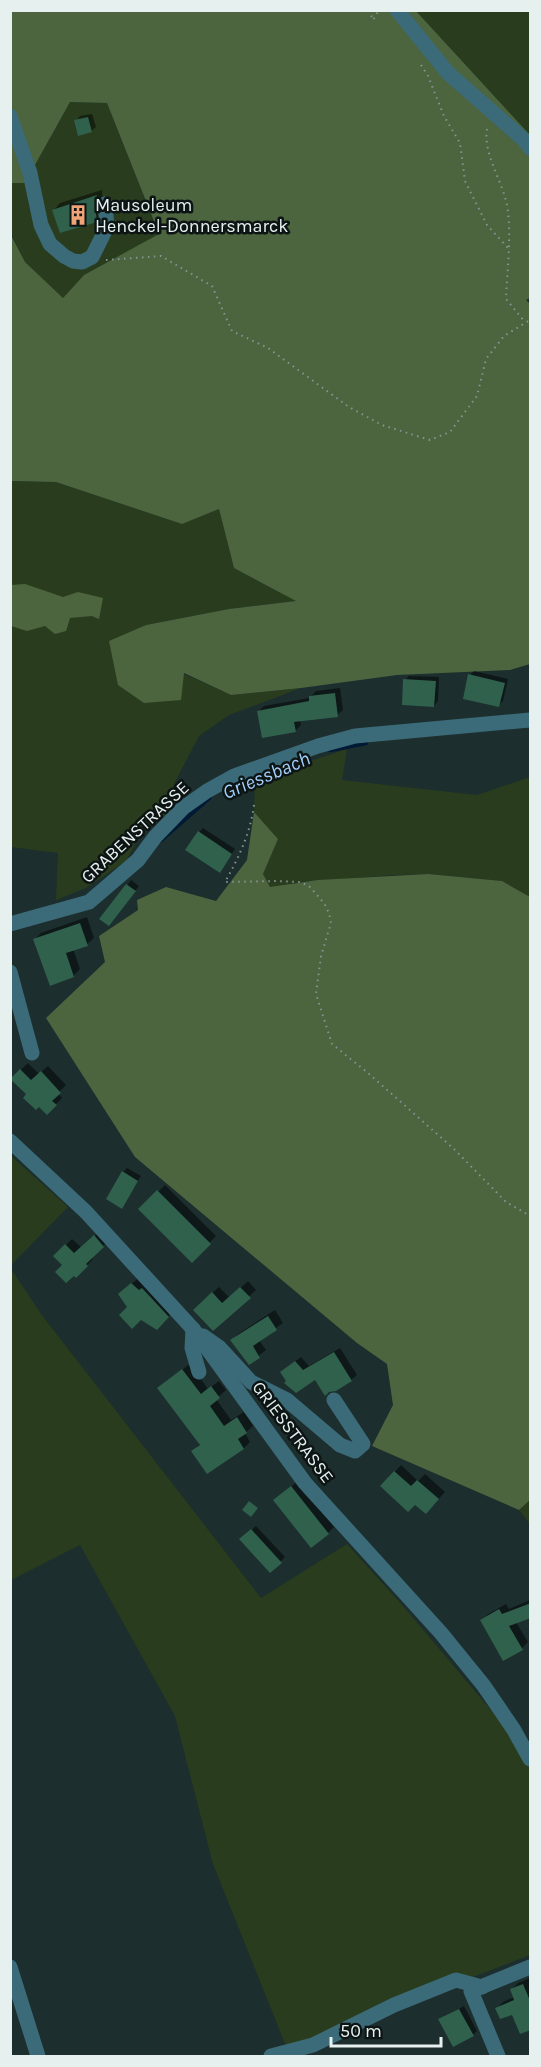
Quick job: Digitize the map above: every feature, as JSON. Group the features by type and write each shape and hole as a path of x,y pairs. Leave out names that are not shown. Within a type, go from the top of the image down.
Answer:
{"street":[{"path":"397,10 448,73 531,148"},
{"path":"10,116 30,173 41,225 50,244 73,261 82,262 92,257 107,227 105,204"},
{"name":"GRABENSTRASSE","path":"10,924 89,902 138,860 155,837 183,808 234,776 318,746 355,736 531,720"},
{"path":"10,972 32,1053"},
{"name":"GRIESSTRASSE","path":"10,1141 86,1212 193,1329 305,1483 441,1633 484,1686 531,1758"},
{"path":"193,1329 192,1348 199,1372"},
{"path":"193,1329 220,1348 251,1382 286,1400 340,1445 355,1451 363,1444 334,1400"},
{"path":"10,1967 38,2056"},
{"path":"498,2056 471,1991 531,1967"},
{"path":"272,2056 313,2045 394,2005 456,1980 482,1987"}],"path":[{"path":"369,10 373,20 379,10"},
{"path":"419,62 428,76 444,116 460,143 465,181 487,225 508,248"},
{"path":"492,111 486,132 487,145 507,207 506,299 525,322"},
{"path":"82,262 161,256 212,286 232,331 268,348 349,407 382,425 430,440 450,432 477,396 486,359 504,336 531,320"},
{"path":"254,805 252,821 242,850 225,882 277,880 300,882 309,886 324,903 331,924 321,956 316,994 332,1044 454,1149 506,1202 531,1216"}],"green space":[{"path":"11,11 416,11 530,135 530,298 526,300 530,304 530,664 510,670 397,675 231,695 184,673 181,700 144,703 118,685 109,641 146,625 229,609 296,601 234,568 219,509 182,524 56,482 11,481 10,233 25,262 63,298 84,275 159,234 107,103 70,102 25,183 11,183"},
{"path":"416,11 530,11 530,135"},
{"path":"70,102 107,103 159,235 84,275 63,298 25,262 11,233 11,183 25,183"},
{"path":"11,481 56,482 182,524 219,509 234,568 297,601 229,609 146,625 110,641 231,695 301,688 229,715 199,736 174,784 168,813 143,830 126,861 86,888 56,900 58,853 11,847"},
{"path":"25,584 63,597 78,592 103,598 99,619 92,616 70,618 66,631 55,634 45,626 27,631 11,626 11,585"},
{"path":"347,749 342,780 477,795 530,777 530,897 502,881 428,874 300,882 270,888 263,874 278,839 254,812 255,779"},
{"path":"254,812 278,839 263,874 270,887 318,880 428,874 502,881 530,897 530,1500 519,1510 372,1446 393,1405 387,1364 357,1343 135,1157 46,1018 105,962 99,936 138,910 137,900 166,887 216,901 247,860"},
{"path":"11,1156 68,1207 11,1265"},
{"path":"10,1267 41,1314 261,1598 347,1544 403,1606 506,1728 530,1767 530,1955 390,2009 304,2056 290,2056 213,1864 175,1716 80,1545 11,1580 10,1322 12,1321"},
{"path":"530,1500 530,1524 519,1510"}],"building":[{"path":"88,117 92,132 78,136 74,120"},
{"name":"Mausoleum Henckel-Donnersmarck","path":"97,195 95,205 97,222 60,233 52,210"},
{"path":"468,674 505,683 499,707 463,699"},
{"path":"403,679 436,681 434,707 402,705"},
{"path":"335,693 338,717 294,722 296,732 262,738 257,711 309,701 309,696"},
{"path":"198,831 232,854 220,873 185,850"},
{"path":"126,884 136,891 109,926 99,919"},
{"path":"80,923 88,946 66,953 74,977 50,986 33,939"},
{"path":"20,1069 31,1080 41,1071 61,1093 52,1101 57,1105 47,1115 39,1107 36,1110 23,1098 26,1094 10,1079"},
{"path":"122,1171 138,1181 122,1209 106,1199"},
{"path":"157,1190 211,1244 192,1263 138,1209"},
{"path":"94,1235 104,1247 86,1264 88,1266 76,1278 74,1276 66,1283 55,1272 62,1265 53,1256 65,1244 74,1253"},
{"path":"131,1283 139,1290 142,1288 169,1317 157,1330 141,1320 132,1329 119,1315 127,1307 118,1294"},
{"path":"240,1287 251,1298 213,1331 193,1310 212,1292 222,1303"},
{"path":"268,1316 277,1330 253,1346 260,1358 249,1365 230,1340"},
{"path":"334,1352 352,1381 336,1391 329,1392 325,1396 315,1380 296,1393 284,1383 286,1381 280,1372 295,1361 303,1370"},
{"path":"182,1369 201,1394 211,1386 220,1398 210,1406 224,1426 237,1417 247,1433 238,1439 244,1449 207,1474 191,1451 200,1445 157,1388"},
{"path":"394,1471 411,1486 417,1480 439,1499 426,1514 415,1505 408,1512 380,1486"},
{"path":"291,1486 329,1534 311,1548 273,1500"},
{"path":"249,1501 258,1508 251,1517 242,1510"},
{"path":"251,1529 282,1563 270,1573 239,1539"},
{"path":"531,1603 531,1618 509,1626 523,1650 503,1661 480,1620 499,1609 502,1614"},
{"path":"523,1984 531,2003 531,2030 520,2034 512,2015 500,2019 495,2008 514,2000 510,1989"},
{"path":"459,2009 474,2036 453,2047 438,2019"}],"waterway":[{"name":"Griessbach","path":"330,750 366,743"},
{"name":"Griessbach","path":"224,789 257,775"},
{"name":"Griessbach","path":"161,840 209,798"}],"place":[{"name":"Mausoleum Henckel-Donnersmarck","path":"78,215"}]}
